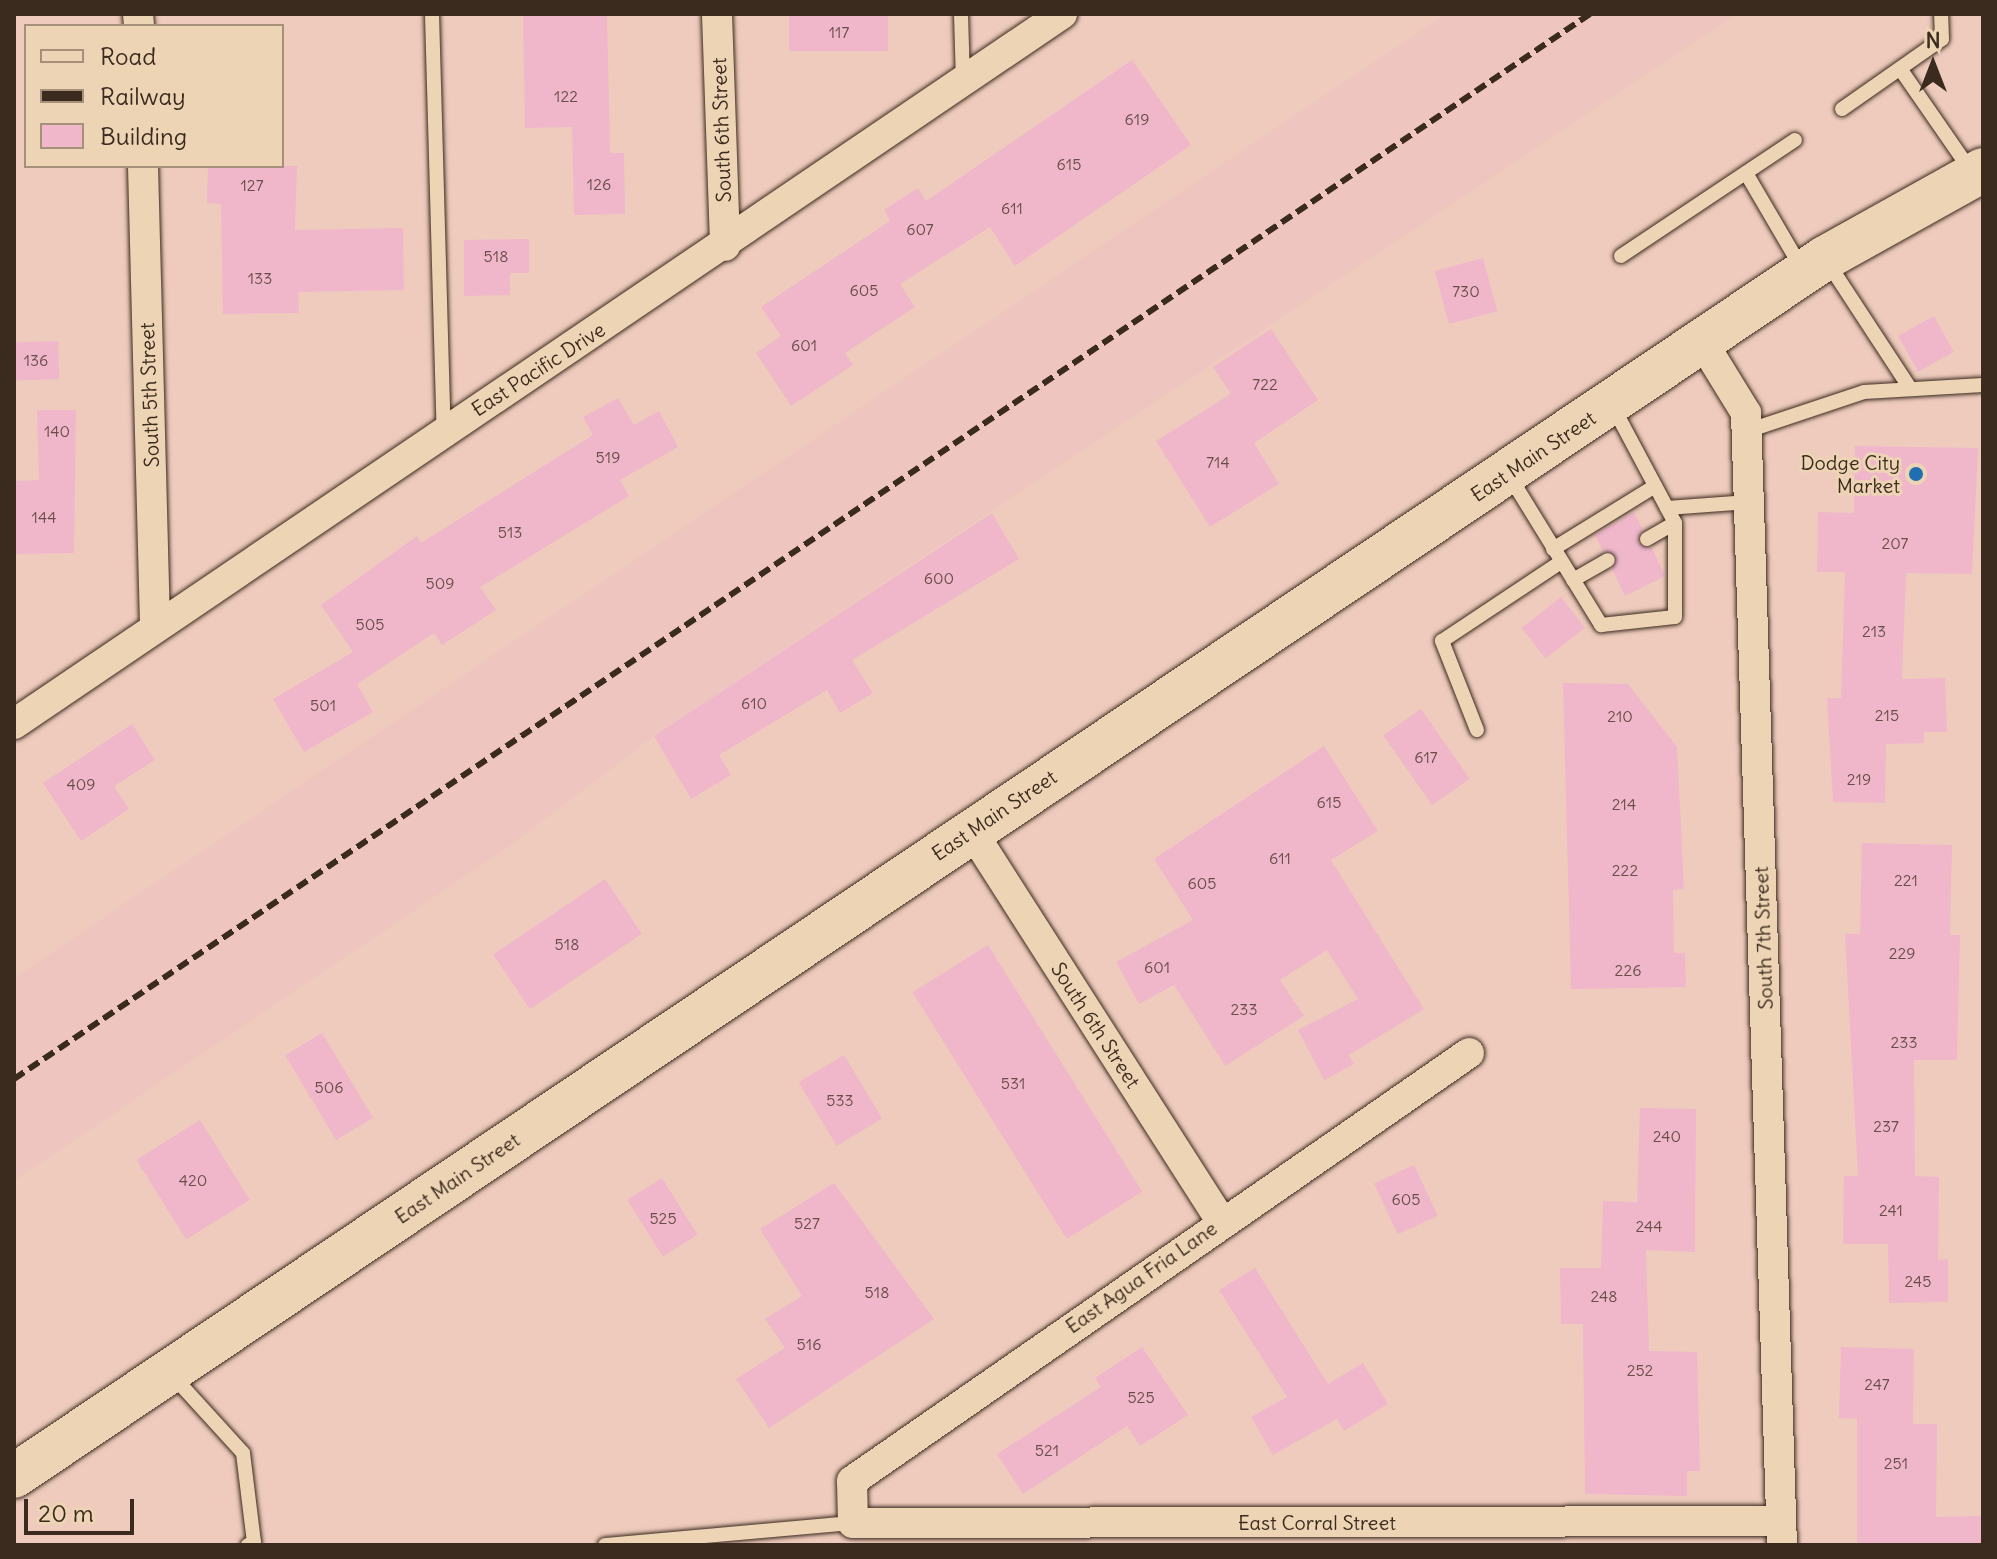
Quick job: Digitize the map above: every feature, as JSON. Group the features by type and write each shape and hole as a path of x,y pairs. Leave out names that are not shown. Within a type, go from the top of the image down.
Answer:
{"main road":[{"name":"East Main Street","path":"14,1476 1815,265 1978,172"}],"street":[{"name":"South 6th Street","path":"717,14 725,246"},
{"name":"East Pacific Drive","path":"14,724 155,624 725,246 1062,14"},
{"name":"South 5th Street","path":"143,168 155,624"},
{"name":"South 7th Street","path":"1703,343 1746,413 1781,1533"},
{"name":"South 6th Street","path":"971,830 1221,1221"},
{"name":"East Agua Fria Lane","path":"853,1523 852,1481 1221,1221 1469,1053"},
{"name":"East Corral Street","path":"853,1523 1781,1533"}],"lane":[{"path":"432,14 444,431"},
{"path":"961,14 963,82"},
{"path":"1842,109 1942,39 1941,14"},
{"path":"1901,70 1978,172"},
{"path":"1621,256 1795,140"},
{"path":"1746,173 1909,387"},
{"path":"1747,431 1864,392 1983,385"},
{"path":"1508,473 1601,625 1675,617 1675,523 1611,404"},
{"path":"1553,549 1655,486"},
{"path":"1667,508 1749,502"},
{"path":"1647,539 1675,523"},
{"path":"1573,580 1608,560"},
{"path":"1477,730 1442,641 1561,562"},
{"path":"169,1372 243,1453 254,1542 248,1545"},
{"path":"605,1545 853,1523"}],"shaded area":[{"path":"1445,14 1737,14 654,736 511,845 14,1181 14,978"}],"building":[{"path":"523,14 607,14 610,153 624,153 625,214 574,215 572,127 525,128"},
{"path":"789,14 888,14 888,51 789,51"},
{"path":"1132,60 1191,145 1015,266 990,227 900,284 915,307 845,353 853,365 791,406 756,353 781,336 761,307 890,221 884,210 918,188 926,201"},
{"path":"297,166 295,230 403,228 404,290 298,292 299,313 223,314 221,204 207,203 208,168"},
{"path":"529,239 529,273 510,273 510,295 464,296 464,240"},
{"path":"1483,258 1497,311 1449,324 1435,271"},
{"path":"1934,316 1954,352 1918,372 1898,336"},
{"path":"1271,329 1318,400 1254,443 1279,484 1210,527 1156,441 1231,394 1213,367"},
{"path":"58,341 59,379 15,381 14,343"},
{"path":"618,398 634,425 659,411 678,447 620,480 629,496 480,587 496,610 442,645 434,633 357,684 373,712 304,752 273,699 353,652 321,605 417,536 421,543 593,435 583,417"},
{"path":"37,410 76,410 74,553 14,554 14,481 39,480"},
{"path":"1855,446 1978,448 1972,574 1906,573 1902,679 1945,678 1947,732 1924,732 1924,743 1886,744 1885,803 1833,802 1827,698 1841,698 1845,572 1817,572 1818,512 1854,513"},
{"path":"1634,512 1643,530 1638,543 1652,548 1665,576 1625,596 1612,569 1617,556 1603,551 1595,535"},
{"path":"992,513 1019,559 852,660 873,693 840,713 827,690 719,755 731,775 691,799 654,736"},
{"path":"1561,597 1585,628 1546,659 1522,628"},
{"path":"1563,683 1628,684 1677,747 1684,889 1673,890 1674,953 1685,953 1686,987 1571,989"},
{"path":"1421,709 1470,779 1432,805 1383,735"},
{"path":"132,724 155,760 114,786 129,809 81,841 43,783"},
{"path":"1324,746 1378,831 1331,860 1424,1009 1349,1055 1354,1064 1324,1080 1298,1030 1358,999 1327,950 1280,980 1304,1016 1225,1066 1174,985 1139,1004 1116,962 1193,920 1154,859"},
{"path":"1862,843 1952,845 1950,935 1960,935 1957,1060 1914,1060 1915,1176 1939,1177 1938,1260 1948,1259 1948,1302 1889,1303 1888,1244 1843,1244 1844,1176 1858,1176 1845,934 1860,934"},
{"path":"605,879 642,934 530,1009 493,954"},
{"path":"988,945 1142,1192 1067,1239 913,992"},
{"path":"322,1033 373,1118 336,1140 285,1055"},
{"path":"844,1055 882,1118 837,1146 799,1082"},
{"path":"1640,1108 1696,1109 1695,1252 1646,1250 1649,1351 1697,1352 1700,1471 1687,1471 1687,1496 1585,1494 1583,1324 1561,1324 1560,1268 1601,1268 1603,1201 1637,1202"},
{"path":"200,1120 250,1200 186,1239 136,1160"},
{"path":"1414,1165 1438,1216 1398,1234 1374,1184"},
{"path":"662,1178 698,1235 663,1257 627,1200"},
{"path":"834,1183 934,1319 769,1428 736,1379 785,1348 765,1319 802,1296 760,1229"},
{"path":"1255,1268 1328,1384 1363,1363 1388,1404 1344,1431 1337,1419 1273,1455 1251,1417 1287,1397 1219,1290"},
{"path":"1142,1347 1188,1415 1140,1446 1127,1426 1023,1494 997,1454 1101,1387 1095,1378"},
{"path":"1841,1347 1914,1349 1913,1424 1937,1424 1936,1517 1983,1516 1983,1545 1857,1545 1857,1419 1839,1418"}],"railway":[{"path":"14,1079 1590,14"}],"place":[{"name":"Dodge City Market","path":"1916,474"}]}
